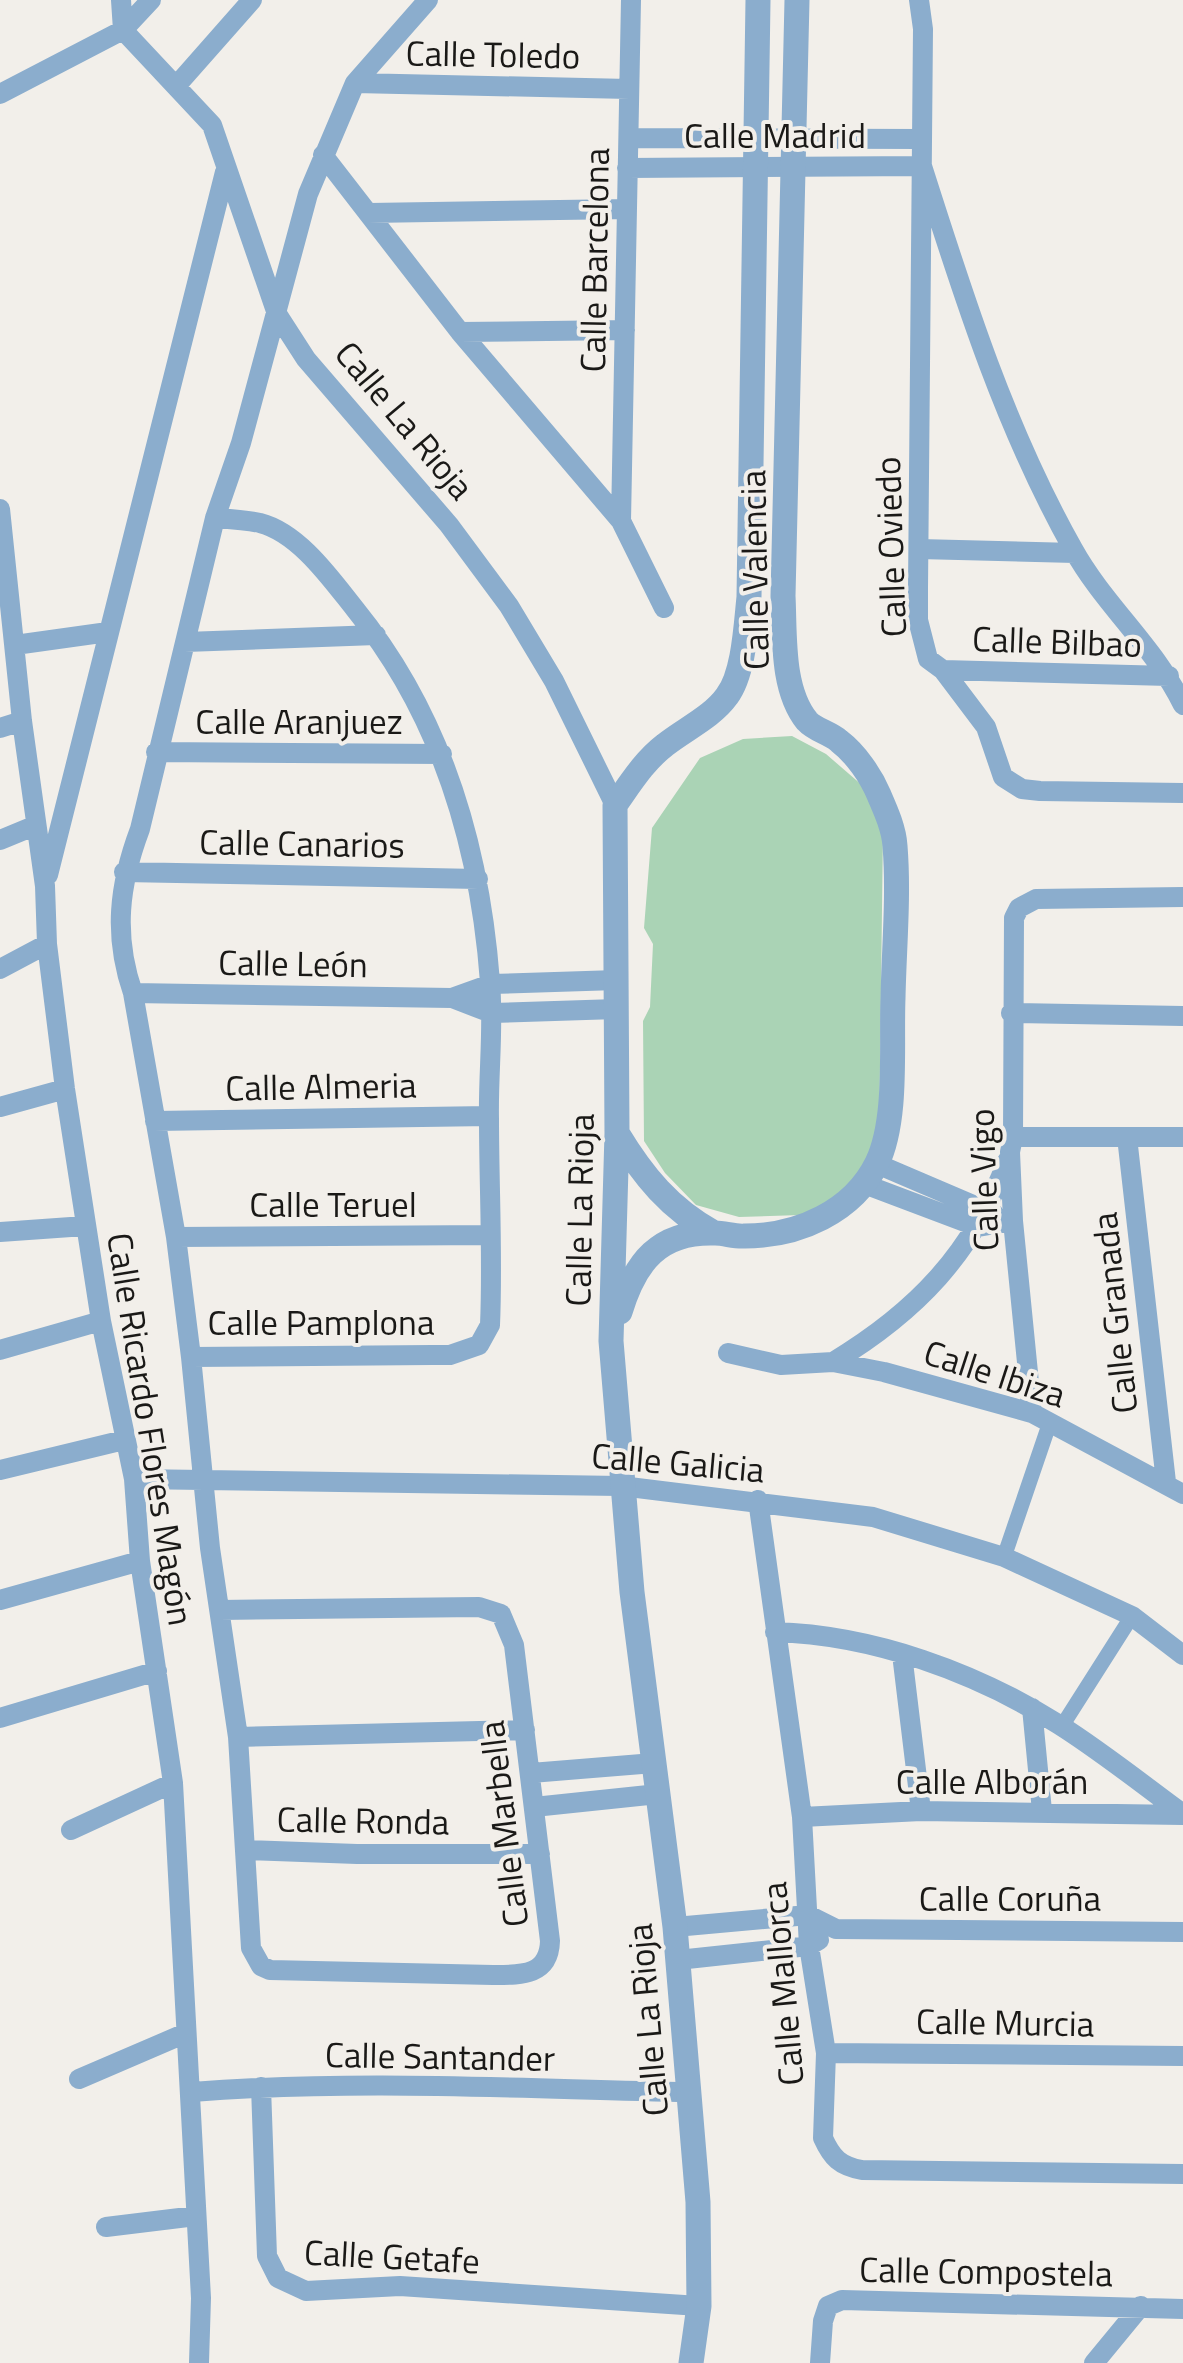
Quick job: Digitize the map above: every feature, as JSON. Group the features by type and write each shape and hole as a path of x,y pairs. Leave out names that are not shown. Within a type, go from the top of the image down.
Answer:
{"street":[{"path":"45,886 226,170 212,125 123,30 121,0"},
{"path":"0,94 123,30 150,0"},
{"path":"177,86 252,0"},
{"path":"277,314 308,194 355,84 428,0"},
{"name":"Calle Barcelona","path":"621,521 630,0"},
{"name":"Calle Valencia","path":"615,805 637,773 664,746 728,695 742,656 750,597 758,0"},
{"name":"Calle Valencia","path":"797,0 784,596 786,659 796,701 809,724 839,740 858,760 877,789 895,842 889,1104 886,1142 870,1174"},
{"name":"Calle Oviedo","path":"919,0 924,29 918,620 922,646 928,659 943,670 986,727 1003,777 1022,789 1183,792"},
{"name":"Calle Toledo","path":"355,84 629,90"},
{"name":"Calle Madrid","path":"629,138 920,138"},
{"name":"Calle Barcelona","path":"323,155 460,332 621,521 664,608"},
{"name":"Calle Madrid","path":"628,168 922,166"},
{"name":"Calle Oviedo","path":"922,166 979,346 1012,424 1075,553 1169,676 1183,705"},
{"name":"Calle La Rioja","path":"226,170 277,314 306,359 448,525 510,606 554,681 615,805 617,1133 611,1341 621,1486 675,1926 698,2202 699,2306 692,2363"},
{"path":"368,213 627,209"},
{"name":"Calle Pamplona","path":"215,518 262,523 283,533 335,584 376,635 442,754 478,878 491,984 490,1325 479,1345 450,1355 192,1357 176,1237 132,994 123,965 120,928 124,872 140,829 215,518 241,443 277,314"},
{"path":"460,332 624,330"},
{"name":"Calle Ricardo Flores Magón","path":"0,509 6,605 15,646 34,826 45,886 46,944 65,1089 102,1321 134,1479 140,1561 174,1783 201,2298 199,2363"},
{"path":"919,549 1075,553"},
{"path":"750,597 784,596"},
{"path":"15,646 108,632"},
{"path":"185,642 376,635"},
{"name":"Calle Bilbao","path":"943,670 1169,676"},
{"path":"0,728 22,721"},
{"name":"Calle Aranjuez","path":"156,752 442,754"},
{"path":"0,840 34,826"},
{"name":"Calle Canarios","path":"124,872 478,878"},
{"name":"Calle Vigo","path":"1004,1556 1041,1418 1013,1221 1014,918 1019,908 1036,899 1183,897"},
{"path":"0,969 46,944"},
{"name":"Calle León","path":"452,998 491,984 617,980"},
{"name":"Calle León","path":"132,994 452,998 491,1013 617,1010"},
{"path":"1011,1013 1183,1016"},
{"path":"0,1107 65,1089"},
{"name":"Calle Almeria","path":"155,1120 488,1116"},
{"path":"617,1133 660,1194 676,1209 714,1232"},
{"name":"Calle Granada","path":"1128,1137 1175,1488"},
{"path":"1012,1144 1183,1137"},
{"name":"Calle Ibiza","path":"833,1362 869,1340 931,1288 982,1219 1012,1144"},
{"path":"611,1341 631,1279 646,1256 679,1238 714,1232 743,1236 786,1232 808,1224 850,1202 870,1174 982,1219 1013,1221"},
{"path":"0,1232 86,1226"},
{"name":"Calle Teruel","path":"176,1237 490,1236"},
{"path":"0,1350 102,1321"},
{"name":"Calle Ibiza","path":"728,1353 782,1366 833,1362 884,1372 1041,1418 1175,1488"},
{"name":"Calle Marbella","path":"192,1357 204,1480 220,1610 238,1737 251,1948 261,1966 270,1970 493,1976 533,1971 550,1956 514,1645 501,1614 491,1608 359,1606 220,1610"},
{"path":"0,1470 124,1440"},
{"name":"Calle Galicia","path":"134,1479 621,1486 873,1517 1004,1556 1132,1616 1183,1655"},
{"name":"Calle Mallorca","path":"758,1500 802,1817 809,1946 826,2053 823,2138 834,2158 849,2168 862,2170 1183,2174"},
{"path":"0,1600 140,1561"},
{"path":"1062,1726 1132,1616"},
{"path":"775,1632 811,1633 902,1654 943,1668 1032,1708 1062,1726 1183,1814"},
{"path":"902,1654 921,1812"},
{"path":"0,1718 157,1671"},
{"path":"1032,1708 1042,1811"},
{"path":"238,1737 525,1730"},
{"path":"530,1774 654,1763"},
{"path":"71,1830 174,1783"},
{"path":"534,1807 658,1794"},
{"name":"Calle Alborán","path":"802,1817 1042,1811 1183,1814"},
{"name":"Calle Ronda","path":"245,1850 540,1854"},
{"path":"675,1926 808,1915"},
{"name":"Calle Coruña","path":"808,1915 836,1929 1183,1932"},
{"path":"678,1960 809,1946 836,1929"},
{"path":"78,2078 186,2033"},
{"name":"Calle Murcia","path":"826,2053 1183,2056"},
{"name":"Calle Santander","path":"192,2092 262,2087 688,2092"},
{"name":"Calle Getafe","path":"262,2087 268,2256 271,2269 290,2286 306,2292 400,2286 699,2306"},
{"path":"106,2227 196,2216"},
{"name":"Calle Compostela","path":"820,2363 828,2306 842,2300 1183,2309"},
{"name":"Calle Compostela","path":"1094,2363 1142,2306"}],"green space":[{"path":"792,736 826,754 863,786 883,830 879,1145 851,1195 801,1215 739,1217 696,1205 665,1173 644,1141 643,1021 650,1007 653,944 644,928 652,828 700,758 743,739"}]}
